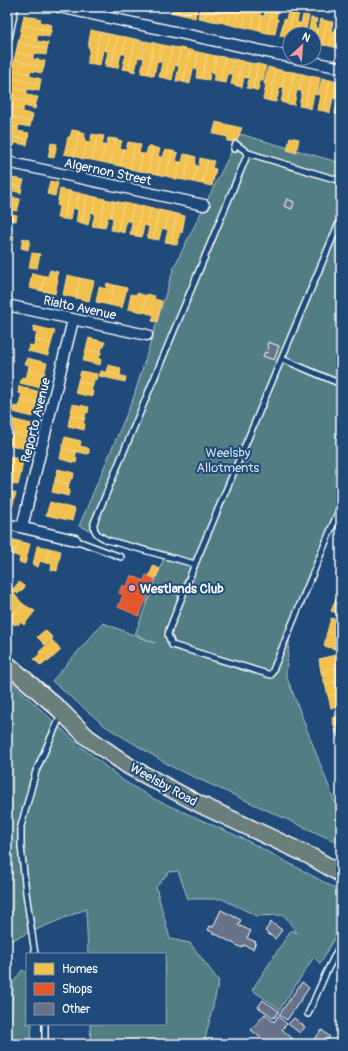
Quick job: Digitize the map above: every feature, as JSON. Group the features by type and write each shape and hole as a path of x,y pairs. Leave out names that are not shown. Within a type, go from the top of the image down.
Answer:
{"main road":[{"name":"Weelsby Road","path":"7,664 87,737 130,767 200,804 310,856 341,874"}],"street":[{"path":"7,36 13,7"},
{"path":"59,7 282,55"},
{"path":"322,64 341,68"},
{"name":"Algernon Street","path":"7,162 204,205"},
{"name":"Rialto Avenue","path":"7,305 147,335"},
{"name":"Reporto Avenue","path":"22,527 72,320"},
{"path":"7,524 75,540"}],"lane":[{"path":"234,149 236,144 248,153 341,181"},
{"path":"195,564 107,540 96,533 94,523 248,153"},
{"path":"341,218 195,564 169,630 168,635 172,644 271,675 341,505"},
{"path":"282,359 341,384"},
{"path":"75,540 121,557"},
{"path":"35,953 24,878 21,826 36,771 62,713"},
{"path":"308,1014 341,943"},
{"path":"45,1025 45,1044"}],"green space":[{"name":"Weelsby Allotments","path":"240,134 341,163 341,511 290,633 286,675 341,818 341,844 172,767 105,726 52,681 103,623 155,643 135,634 166,552 101,535 79,526 133,399 174,267"},
{"path":"7,678 79,745 124,781 152,798 246,840 335,888 341,896 341,926 320,964 314,957 280,1009 252,990 291,930 297,933 284,915 257,916 222,899 188,899 178,871 169,872 156,887 170,939 190,943 219,981 204,1044 91,1044 90,1025 166,1025 166,953 88,953 86,909 7,942"},
{"path":"22,970 26,972 26,1025 32,1025 31,1044 7,1044 7,1014 12,1015 13,983"}],"building: Homes":[{"path":"173,7 181,7 179,14 171,12"},
{"path":"181,7 189,7 187,16 179,14"},
{"path":"189,7 197,7 195,18 187,16"},
{"path":"200,7 207,7 204,19 198,18"},
{"path":"207,7 215,7 212,21 204,19"},
{"path":"215,7 223,7 220,22 212,21"},
{"path":"223,7 229,7 229,9 231,9 227,24 220,22"},
{"path":"233,7 239,7 235,26 227,24 231,9 233,9"},
{"path":"239,7 245,7 244,12 246,12 243,27 235,26"},
{"path":"250,7 256,7 251,29 243,27 246,12 249,13"},
{"path":"256,7 262,7 259,31 251,29"},
{"path":"266,7 272,9 267,33 259,31 262,16 264,16"},
{"path":"272,9 278,10 275,34 267,33"},
{"path":"288,11 293,12 290,26 282,26 284,19 286,20"},
{"path":"293,12 299,13 297,22 299,23 298,26 290,26"},
{"path":"24,15 41,19 40,22 52,25 51,31 22,25"},
{"path":"303,15 309,16 307,26 298,26 299,23 301,23"},
{"path":"311,18 317,19 315,26 310,26"},
{"path":"321,19 327,21 322,45 322,26 319,26"},
{"path":"327,21 333,22 330,46 322,45"},
{"path":"337,23 341,24 338,48 330,46 333,31 335,32"},
{"path":"22,25 51,31 49,37 38,35 37,38 20,34"},
{"path":"91,30 100,32 94,64 87,63"},
{"path":"100,32 109,34 106,51 103,50 100,65 94,64"},
{"path":"20,34 37,38 37,41 48,43 47,49 18,43"},
{"path":"109,34 118,36 111,67 105,66"},
{"path":"118,36 126,37 123,54 121,54 118,68 111,67"},
{"path":"126,37 135,39 129,70 122,69 126,54 123,54"},
{"path":"135,39 144,41 141,58 138,57 135,72 129,70"},
{"path":"145,41 154,43 148,74 141,73"},
{"path":"18,43 47,49 46,55 34,53 33,56 16,52"},
{"path":"154,43 163,45 159,62 157,61 154,76 148,74"},
{"path":"163,45 172,47 165,78 159,77 162,62 159,62"},
{"path":"172,47 181,48 172,80 165,78"},
{"path":"181,48 190,50 183,82 176,81 179,66 177,66"},
{"path":"190,50 198,52 195,69 193,69 190,84 183,82"},
{"path":"16,52 33,56 33,59 45,61 44,67 14,60"},
{"path":"198,52 207,54 202,79 196,78 197,70 195,69"},
{"path":"207,54 216,56 213,73 210,72 209,80 202,79"},
{"path":"216,56 225,57 220,82 213,81"},
{"path":"225,57 233,59 230,74 228,74 226,83 220,82"},
{"path":"234,59 242,61 237,86 231,84"},
{"path":"14,60 44,67 42,73 31,71 30,74 12,70"},
{"path":"242,61 250,63 247,78 244,77 242,87 237,86"},
{"path":"250,63 258,64 253,89 247,88"},
{"path":"258,64 266,66 263,81 260,81 258,91 253,89"},
{"path":"268,67 276,69 270,101 263,99 266,85 264,84"},
{"path":"276,69 285,71 282,87 280,87 276,102 270,101"},
{"path":"12,70 30,74 30,76 41,79 40,85 10,78"},
{"path":"285,71 294,72 287,104 281,102"},
{"path":"294,72 303,74 299,91 297,90 294,105 287,104"},
{"path":"303,74 311,76 305,107 299,106 302,91 299,91"},
{"path":"311,76 320,78 317,95 314,94 311,109 305,107"},
{"path":"10,78 40,85 39,91 27,89 27,91 8,87"},
{"path":"322,78 330,80 324,111 317,110 320,95 318,95"},
{"path":"330,80 339,82 336,99 333,98 330,113 324,111"},
{"path":"339,82 341,82 341,116 335,114"},
{"path":"8,87 27,91 26,95 38,97 36,103 7,97"},
{"path":"7,97 36,103 35,109 24,106 23,109 7,106"},
{"path":"7,106 23,109 23,112 33,115 31,122 7,116"},
{"path":"7,116 31,122 30,127 19,125 18,128 7,126"},
{"path":"216,122 242,128 236,142 227,141 228,137 213,134"},
{"path":"7,126 18,128 18,131 29,133 28,140 7,135"},
{"path":"72,130 79,131 74,156 64,154 68,137 70,137"},
{"path":"79,131 85,133 84,141 87,142 83,159 74,156"},
{"path":"92,134 98,135 92,160 83,159 87,142 90,142"},
{"path":"7,135 28,140 27,145 15,143 14,146 7,145"},
{"path":"98,135 104,136 102,145 105,145 101,162 92,160"},
{"path":"290,137 299,139 296,153 287,150"},
{"path":"108,138 116,139 110,164 101,162 105,145 107,146"},
{"path":"116,139 122,141 120,148 124,149 120,166 110,164"},
{"path":"128,142 135,143 130,169 120,166 124,149 126,149"},
{"path":"51,143 57,144 54,158 48,157"},
{"path":"135,143 141,145 139,153 143,154 139,171 130,169"},
{"path":"148,146 153,147 148,172 139,171 143,154 146,154"},
{"path":"153,147 160,149 158,156 161,157 157,174 148,172"},
{"path":"165,150 172,151 166,176 157,174 161,157 163,158"},
{"path":"172,151 178,153 176,161 180,162 176,179 166,176"},
{"path":"184,154 190,155 184,180 176,179 180,162 182,162"},
{"path":"190,155 196,157 195,165 197,166 193,182 184,180"},
{"path":"200,158 208,160 202,184 193,182 197,166 199,166"},
{"path":"208,160 214,161 212,168 216,169 212,186 202,184"},
{"path":"7,173 12,174 12,178 24,180 22,187 7,184"},
{"path":"50,181 58,183 55,196 47,194"},
{"path":"7,184 22,187 21,193 10,190 9,194 7,193"},
{"path":"60,189 70,191 64,219 57,218 59,206 57,205"},
{"path":"70,191 79,193 76,209 72,208 70,220 64,219"},
{"path":"7,193 9,194 8,196 20,199 19,205 7,203"},
{"path":"79,193 87,195 82,223 76,222 78,210 76,209"},
{"path":"87,195 96,197 93,213 91,212 88,225 82,223"},
{"path":"96,197 105,199 99,227 92,226"},
{"path":"105,199 114,201 111,217 108,217 105,228 99,227"},
{"path":"114,201 124,203 118,231 111,230 113,218 111,217"},
{"path":"7,203 19,205 17,211 7,209"},
{"path":"124,203 133,205 130,221 126,221 124,233 118,231"},
{"path":"133,205 142,206 136,236 130,234 132,222 130,221"},
{"path":"142,206 151,208 147,226 144,225 142,237 136,236"},
{"path":"151,208 159,210 153,239 147,238 149,226 147,226"},
{"path":"159,210 169,212 165,229 162,228 159,240 153,239"},
{"path":"169,212 177,214 171,243 165,242 168,230 165,229"},
{"path":"7,213 17,215 16,221 7,219"},
{"path":"177,214 185,216 182,233 180,232 177,245 171,243"},
{"path":"7,234 14,236 13,242 7,241"},
{"path":"23,238 30,240 28,250 21,248"},
{"path":"32,253 40,254 37,268 29,267"},
{"path":"50,270 58,272 55,294 42,291 45,276 48,276"},
{"path":"32,273 45,276 42,291 29,288"},
{"path":"67,275 80,278 76,298 63,295"},
{"path":"80,278 94,281 89,301 76,298"},
{"path":"107,283 114,285 109,305 96,302 99,287 106,289"},
{"path":"114,285 127,288 122,308 109,305"},
{"path":"137,293 147,296 143,312 128,309 131,294 136,295"},
{"path":"147,294 155,296 154,299 162,301 157,322 152,321 154,315 143,312"},
{"path":"34,326 55,331 51,344 35,340 37,333 33,332"},
{"path":"89,338 105,342 101,353 86,349"},
{"path":"35,340 51,344 48,356 28,351 29,345 34,346"},
{"path":"86,349 101,353 99,358 101,359 100,365 83,361"},
{"path":"27,358 47,363 44,375 28,371 29,365 25,364"},
{"path":"108,365 121,368 120,376 107,372"},
{"path":"28,371 44,375 41,388 20,383 22,377 26,378"},
{"path":"81,371 97,374 93,385 78,381"},
{"path":"101,371 126,377 125,382 99,376"},
{"path":"78,381 93,385 91,391 93,391 92,397 75,393"},
{"path":"19,386 40,392 37,404 20,400 22,394 18,393"},
{"path":"20,400 37,404 33,417 13,412 14,406 19,407"},
{"path":"73,404 89,407 85,418 70,415"},
{"path":"70,415 85,418 83,424 85,424 84,430 68,426"},
{"path":"11,419 32,424 29,437 13,433 14,426 10,425"},
{"path":"13,433 29,437 25,449 7,444 7,438 11,439"},
{"path":"65,437 81,441 80,446 88,448 89,453 87,454 62,448"},
{"path":"62,448 77,451 75,457 77,458 76,463 60,459"},
{"path":"7,456 23,460 21,473 7,470"},
{"path":"58,469 74,473 73,479 71,478 69,484 55,480"},
{"path":"7,470 21,473 18,485 7,483"},
{"path":"55,480 69,484 68,490 70,490 68,496 52,492"},
{"path":"7,490 16,493 13,505 7,504"},
{"path":"50,502 75,509 72,521 46,515"},
{"path":"7,538 18,541 14,555 8,553 7,557"},
{"path":"18,541 30,544 25,564 19,562 20,557 14,555"},
{"path":"37,546 49,548 46,563 40,561 38,567 33,565"},
{"path":"49,548 61,551 57,571 51,570 52,564 46,563"},
{"path":"153,566 160,569 155,579 149,577"},
{"path":"19,582 25,587 18,594 12,590"},
{"path":"12,590 16,592 7,603 7,596"},
{"path":"14,594 23,604 9,621 7,619 7,603"},
{"path":"336,599 341,601 341,615 331,611"},
{"path":"23,604 35,611 24,625 20,622 18,625 16,623 15,625 11,622 11,619"},
{"path":"331,618 341,621 341,636 327,632"},
{"path":"45,630 53,638 45,645 37,637"},
{"path":"327,632 341,636 338,650 324,646"},
{"path":"52,640 61,650 48,662 47,661 41,666 34,659"},
{"path":"335,655 338,667 321,672 319,659"},
{"path":"338,667 341,680 325,684 321,672"},
{"path":"341,680 341,693 328,696 325,684"},
{"path":"341,693 341,706 331,708 328,696"},
{"path":"341,715 341,728 335,729 332,718"},
{"path":"341,728 341,740 339,740 335,729"}],"building: Shops":[{"path":"131,575 144,581 146,575 155,579 139,616 118,607 123,595 119,593 122,585 127,587"}],"building: Other":[{"path":"287,199 294,202 292,209 284,206"},
{"path":"268,342 279,346 274,360 263,356 265,352 267,353 269,346 267,345"},
{"path":"221,910 241,920 238,925 251,931 247,938 256,942 253,949 244,945 242,948 208,930 210,926 213,927"},
{"path":"271,922 282,930 275,939 265,931"},
{"path":"302,982 309,988 287,1020 279,1015"},
{"path":"263,1000 279,1011 274,1018 258,1007"},
{"path":"265,1014 274,1022 278,1016 287,1024 282,1029 293,1039 288,1044 268,1044 251,1030"},
{"path":"294,1018 305,1027 300,1033 288,1024"},
{"path":"322,1030 330,1037 324,1044 314,1044 312,1042"}],"place":[{"name":"Westlands Club","path":"132,588"}]}
